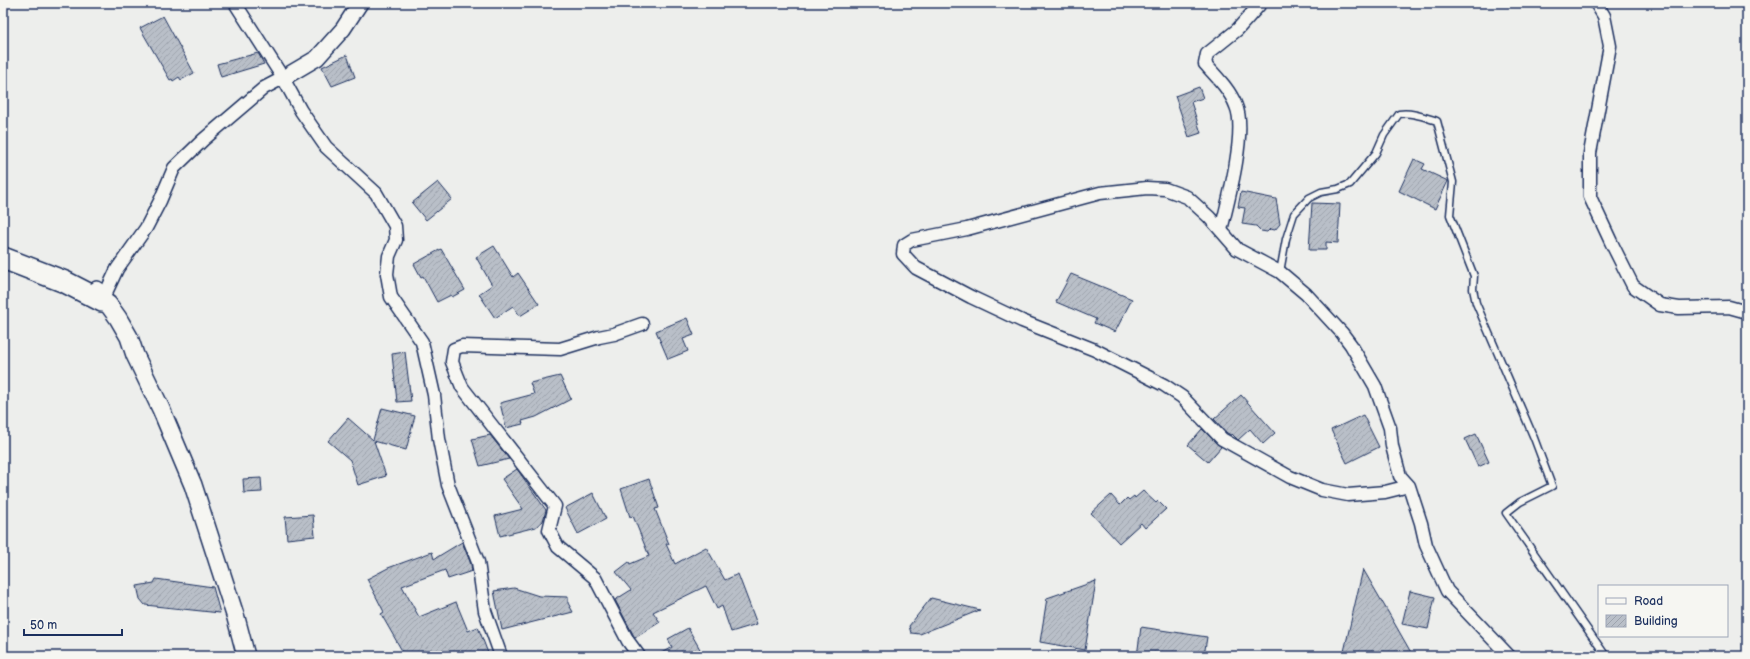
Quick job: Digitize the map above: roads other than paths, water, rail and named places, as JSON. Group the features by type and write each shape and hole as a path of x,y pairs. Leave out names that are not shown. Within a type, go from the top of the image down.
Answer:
{"highway":[{"path":"3,258 65,282 102,301"}],"main road":[{"path":"3,249 61,270 95,286 102,301 108,304 129,336 136,356 161,409 193,485 236,618 246,656"}],"street":[{"path":"235,3 283,78 301,111 326,147 376,193 395,226 396,240 389,256 387,274 391,297 422,342 434,395 439,439 448,485 478,562 485,611 501,656"},
{"path":"102,301 117,269 146,228 160,201 174,168 197,145 264,88 317,58 343,29 360,3"},
{"path":"1221,230 1233,177 1240,123 1236,106 1220,80 1205,64 1207,54 1237,30 1261,3"},
{"path":"1596,3 1604,16 1610,46 1590,153 1590,197 1611,242 1634,286 1660,305 1679,308 1728,307 1747,312"},
{"path":"1409,486 1385,492 1348,495 1322,490 1290,477 1222,439 1182,397 1164,385 1095,350 1022,321 916,268 902,254 904,245 912,240 967,229 1100,193 1147,188 1165,189 1187,197 1195,203 1221,230 1237,249 1280,272 1306,294 1342,333 1359,357 1362,366 1375,386 1386,416 1400,476 1409,486 1426,545 1447,591 1509,656"},
{"path":"639,656 628,641 595,578 558,548 549,530 555,506 509,445 490,425 462,387 452,362 454,349 462,346 554,349 568,347 598,337 614,334 642,324"}],"lane":[{"path":"1280,272 1286,239 1294,214 1309,198 1321,192 1338,189 1350,184 1376,153 1384,134 1399,114 1405,113 1418,115 1437,121 1453,182 1450,215 1474,276 1473,289 1476,303 1534,438 1552,486 1520,502 1506,514 1606,656"}]}
